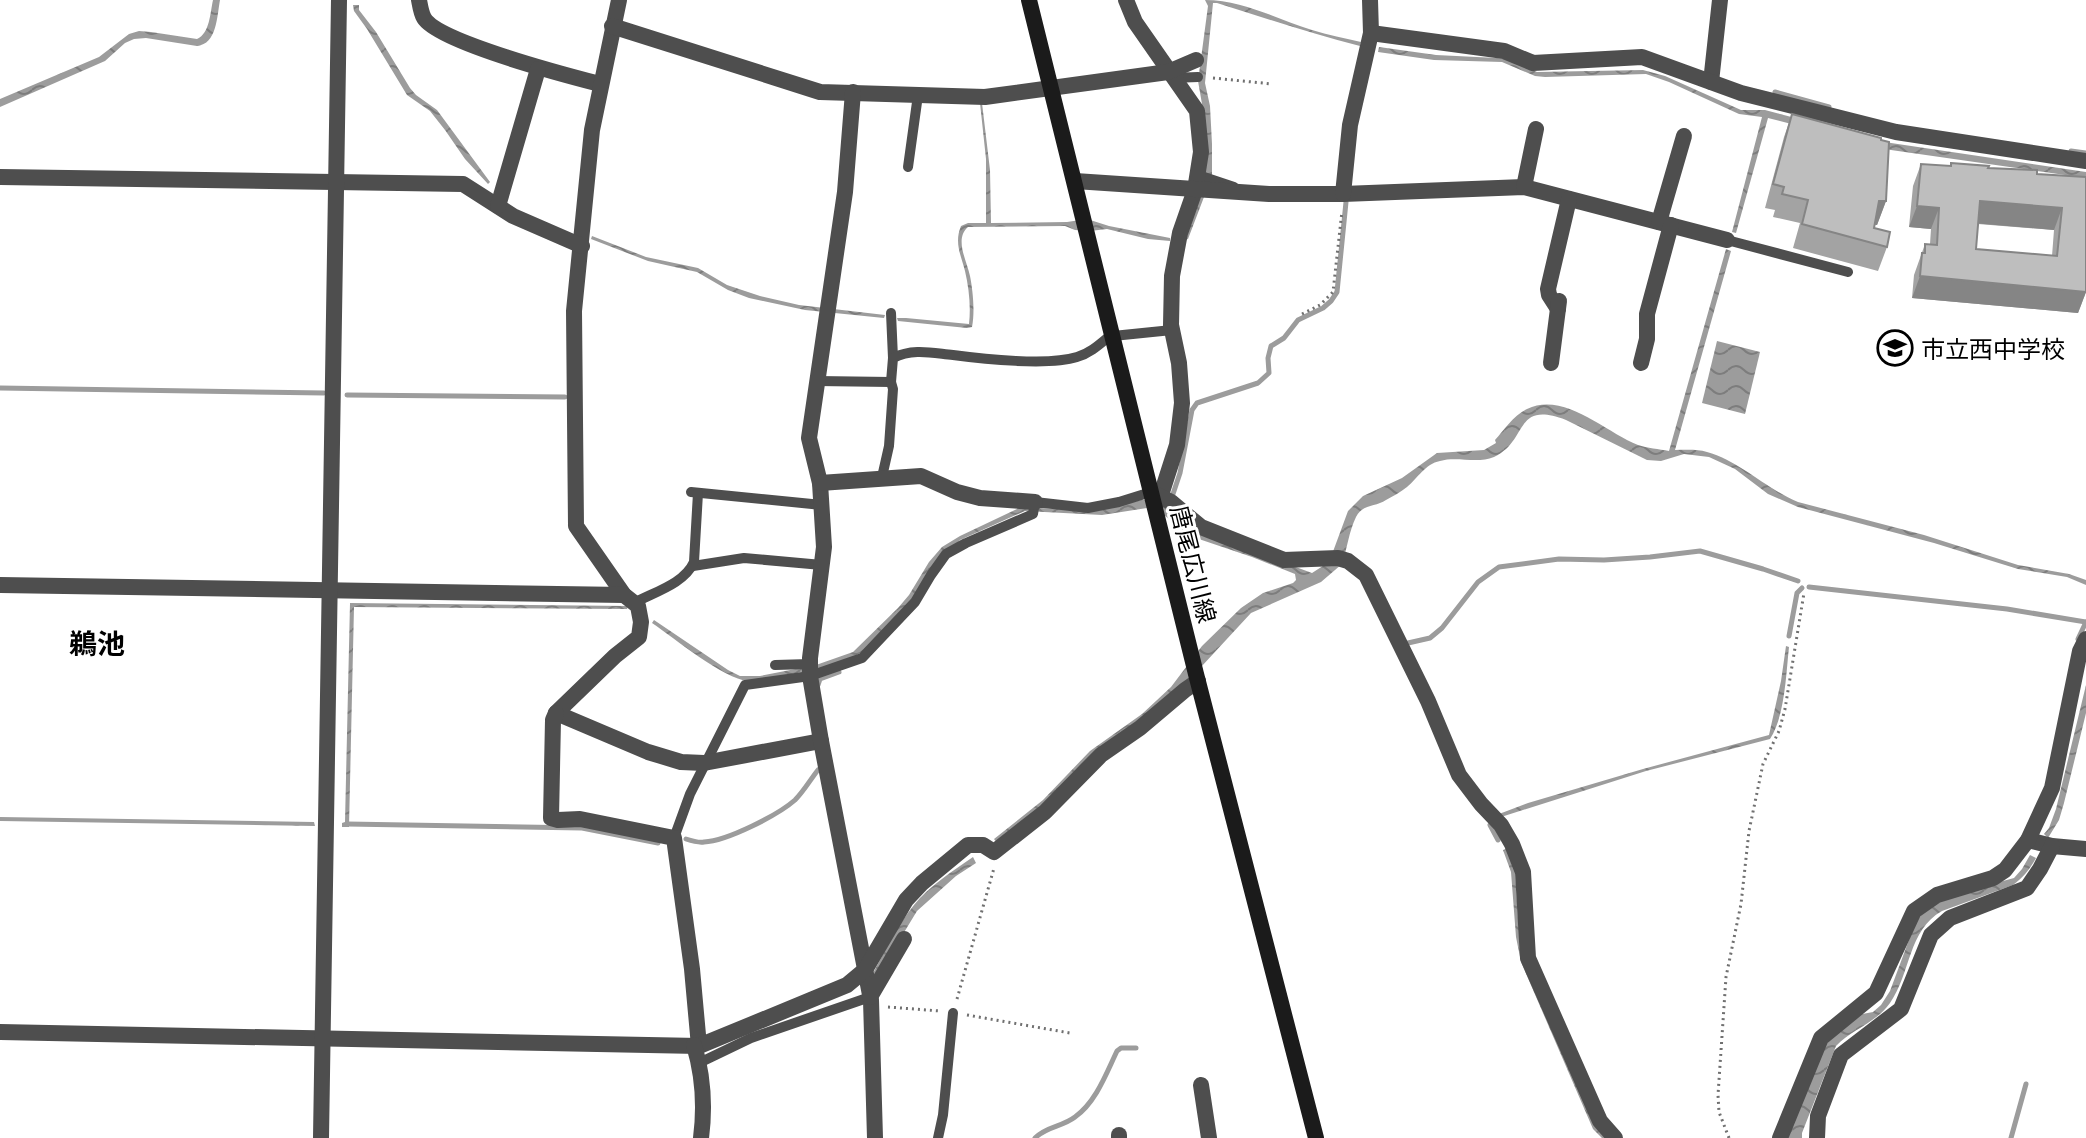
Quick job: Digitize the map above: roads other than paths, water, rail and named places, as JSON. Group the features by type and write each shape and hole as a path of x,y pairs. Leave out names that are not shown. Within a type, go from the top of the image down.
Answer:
{"main road":[{"name":"唐尾広川線","path":"1029,0 1197,677 1316,1138"}],"street":[{"path":"321,1138 339,0"},
{"path":"419,0 424,20 444,34 538,69 600,84"},
{"path":"619,0 592,130 574,311 576,526 629,599 638,606 641,622 639,637 556,713 553,720 551,818 580,819 674,838 692,969 704,1115 701,1138"},
{"path":"1126,0 1135,22 1197,111 1203,184 1180,233 1172,276 1172,330 1179,363 1182,403 1177,445 1155,500 1171,502 1201,527 1284,560 1345,560 1366,575 1428,701 1459,775 1501,825 1512,844 1523,872 1528,958 1600,1121 1615,1138"},
{"path":"1343,194 1350,125 1371,33 1370,0"},
{"path":"1711,82 1720,0"},
{"path":"612,26 820,92 985,97 1201,72"},
{"path":"1371,33 1504,51 1533,63 1642,57 1741,93 1896,132 2086,161"},
{"path":"498,206 538,69"},
{"path":"853,92 845,192 809,438 820,483 824,547 810,670 871,1001 875,1138"},
{"path":"1524,187 1536,129"},
{"path":"1641,363 1647,339 1647,314 1684,136"},
{"path":"0,177 463,184 513,216 582,246"},
{"path":"1075,181 1203,184 1253,193 1343,194 1524,187 1727,240"},
{"path":"1551,363 1559,305 1549,295 1548,289 1569,199"},
{"path":"820,483 921,476 957,492 980,498 1035,502"},
{"path":"0,585 629,599"},
{"path":"1780,1138 1821,1038 1876,993 1914,911 1937,895 1993,878 2005,870 2028,840 2052,788 2080,651 2086,639"},
{"path":"0,1032 696,1046 847,985 865,970 906,900 922,883 968,845 983,845 994,852 1045,812 1101,755 1140,728 1197,677"},
{"path":"556,713 648,752 681,762 704,763 821,741"},
{"path":"2028,840 2086,849"},
{"path":"1817,1138 1818,1116 1841,1055 1901,1009 1931,935 1950,918 2027,888 2052,846"},
{"path":"871,1001 904,939"},
{"path":"1201,1085 1209,1138"}],"lane":[{"path":"908,167 918,95"},
{"path":"1727,240 1848,272"},
{"path":"882,477 889,446 893,389 891,313"},
{"path":"893,358 903,353 923,351 1055,361 1090,352 1112,335 1172,330"},
{"path":"817,381 891,382"},
{"path":"629,599 682,578 690,571 694,562 694,492 822,505"},
{"path":"674,838 704,763 745,685 862,658 915,602 946,554 1033,514 1035,502 1088,508 1155,500"},
{"path":"693,566 744,558 822,565"},
{"path":"775,665 810,670"},
{"path":"1993,878 2000,899"},
{"path":"699,1063 751,1038 871,1001"},
{"path":"938,1138 953,1013"},
{"path":"1816,1052 1839,1059"}],"water":[{"path":"213,0 220,0 217,21 212,35 204,44 197,46 134,39 105,61 0,107 0,99 99,57 129,34 139,31 197,39 207,27"},
{"path":"1205,0 1246,7 1312,30 1361,42 1360,46 1213,3 1205,83 1210,106 1212,176 1188,239 1184,240 1202,104 1198,81 1208,6"},
{"path":"353,5 359,5 359,10 410,88 437,110 490,182 488,184 465,159 430,111 407,95"},
{"path":"1379,47 1436,55 1507,59 1537,72 1643,70 1665,76 1741,110 1765,110 1891,143 2086,172 2086,178 1891,150 1768,118 1736,233 1732,232 1762,117 1739,114 1646,74 1535,76 1502,62 1434,60 1378,52"},
{"path":"980,103 990,170 991,223 1087,219 1170,238 1170,241 1107,229 1075,230 1065,226 968,227 962,244 972,288 972,327 898,321 897,318 906,318 969,324 969,291 958,238 961,226 986,223 986,159"},
{"path":"592,236 646,257 698,268 727,285 760,296 799,305 885,315 884,318 805,310 749,298 697,272 648,261 591,239"},
{"path":"1726,249 1731,251 1675,450 1699,450 1719,456 1798,502 1924,535 2018,565 2069,574 2086,580 2086,585 2067,577 2018,569 1798,507 1768,494 1735,469 1709,457 1684,454 1661,461 1647,460 1566,420 1537,415 1529,419 1513,442 1494,457 1435,463 1402,491 1362,510 1354,522 1342,564 1321,582 1251,613 1189,680 997,843 994,839 1043,800 1090,751 1142,714 1171,687 1202,646 1241,608 1263,593 1293,583 1295,574 1190,536 1159,511 1147,508 1102,515 1025,511 960,540 913,598 863,651 840,663 748,681 738,679 713,666 652,623 654,620 740,676 760,676 816,665 853,652 898,608 942,547 1021,507 1097,511 1150,500 1175,512 1190,528 1312,573 1331,557 1348,511 1363,496 1402,478 1437,453 1484,450 1496,443 1495,440 1510,423 1527,409 1555,405 1570,409 1638,445 1669,451"},
{"path":"1717,341 1760,352 1745,414 1702,403"},
{"path":"350,603 628,606 627,609 354,607 349,827 342,827 345,822"},
{"path":"1786,646 1789,647 1784,694 1779,719 1770,739 1646,771 1501,817 1499,814 1643,769 1769,735"},
{"path":"2086,685 2086,713 2064,803 2059,820 2048,838 2044,834 2056,809"},
{"path":"0,817 314,822 315,826 0,821"},
{"path":"1506,849 1515,868 1518,918 1607,1138 1602,1138 1593,1129 1521,962 1511,872 1503,850"},
{"path":"2030,855 2036,858 2013,885 1942,911 1922,929 1890,1003 1878,1016 1836,1046 1802,1138 1788,1138 1823,1047 1857,1015 1873,1012 1881,1005 1890,991 1916,921 1928,907 1956,894 2014,878"},
{"path":"973,857 976,863 956,876 917,911 877,977 872,975 914,905 934,885"}],"waterway":[{"path":"1775,92 1829,107"},
{"path":"2071,151 2086,153"},
{"path":"1173,494 1192,410 1197,403 1258,383 1269,373 1271,346 1284,338 1298,320 1323,308 1337,292 1346,202"},
{"path":"0,388 324,393"},
{"path":"347,395 565,397"},
{"path":"1408,643 1430,638 1442,628 1478,582 1499,567 1559,559 1604,560 1700,551 1798,581"},
{"path":"1809,587 2007,609 2086,622"},
{"path":"1789,636 1797,593 1802,588"},
{"path":"2078,639 2086,622"},
{"path":"818,685 820,679 839,672"},
{"path":"686,839 714,841 765,820 795,800 818,770"},
{"path":"347,824 582,828 658,843"},
{"path":"1490,825 1498,840"},
{"path":"1035,1138 1082,1111 1100,1087 1117,1051 1136,1048"},
{"path":"2011,1138 2026,1084"}],"place":[{"name":"市立西中学校","path":"1895,348"}],"district":[{"name":"鵜池","path":"97,643"}]}
